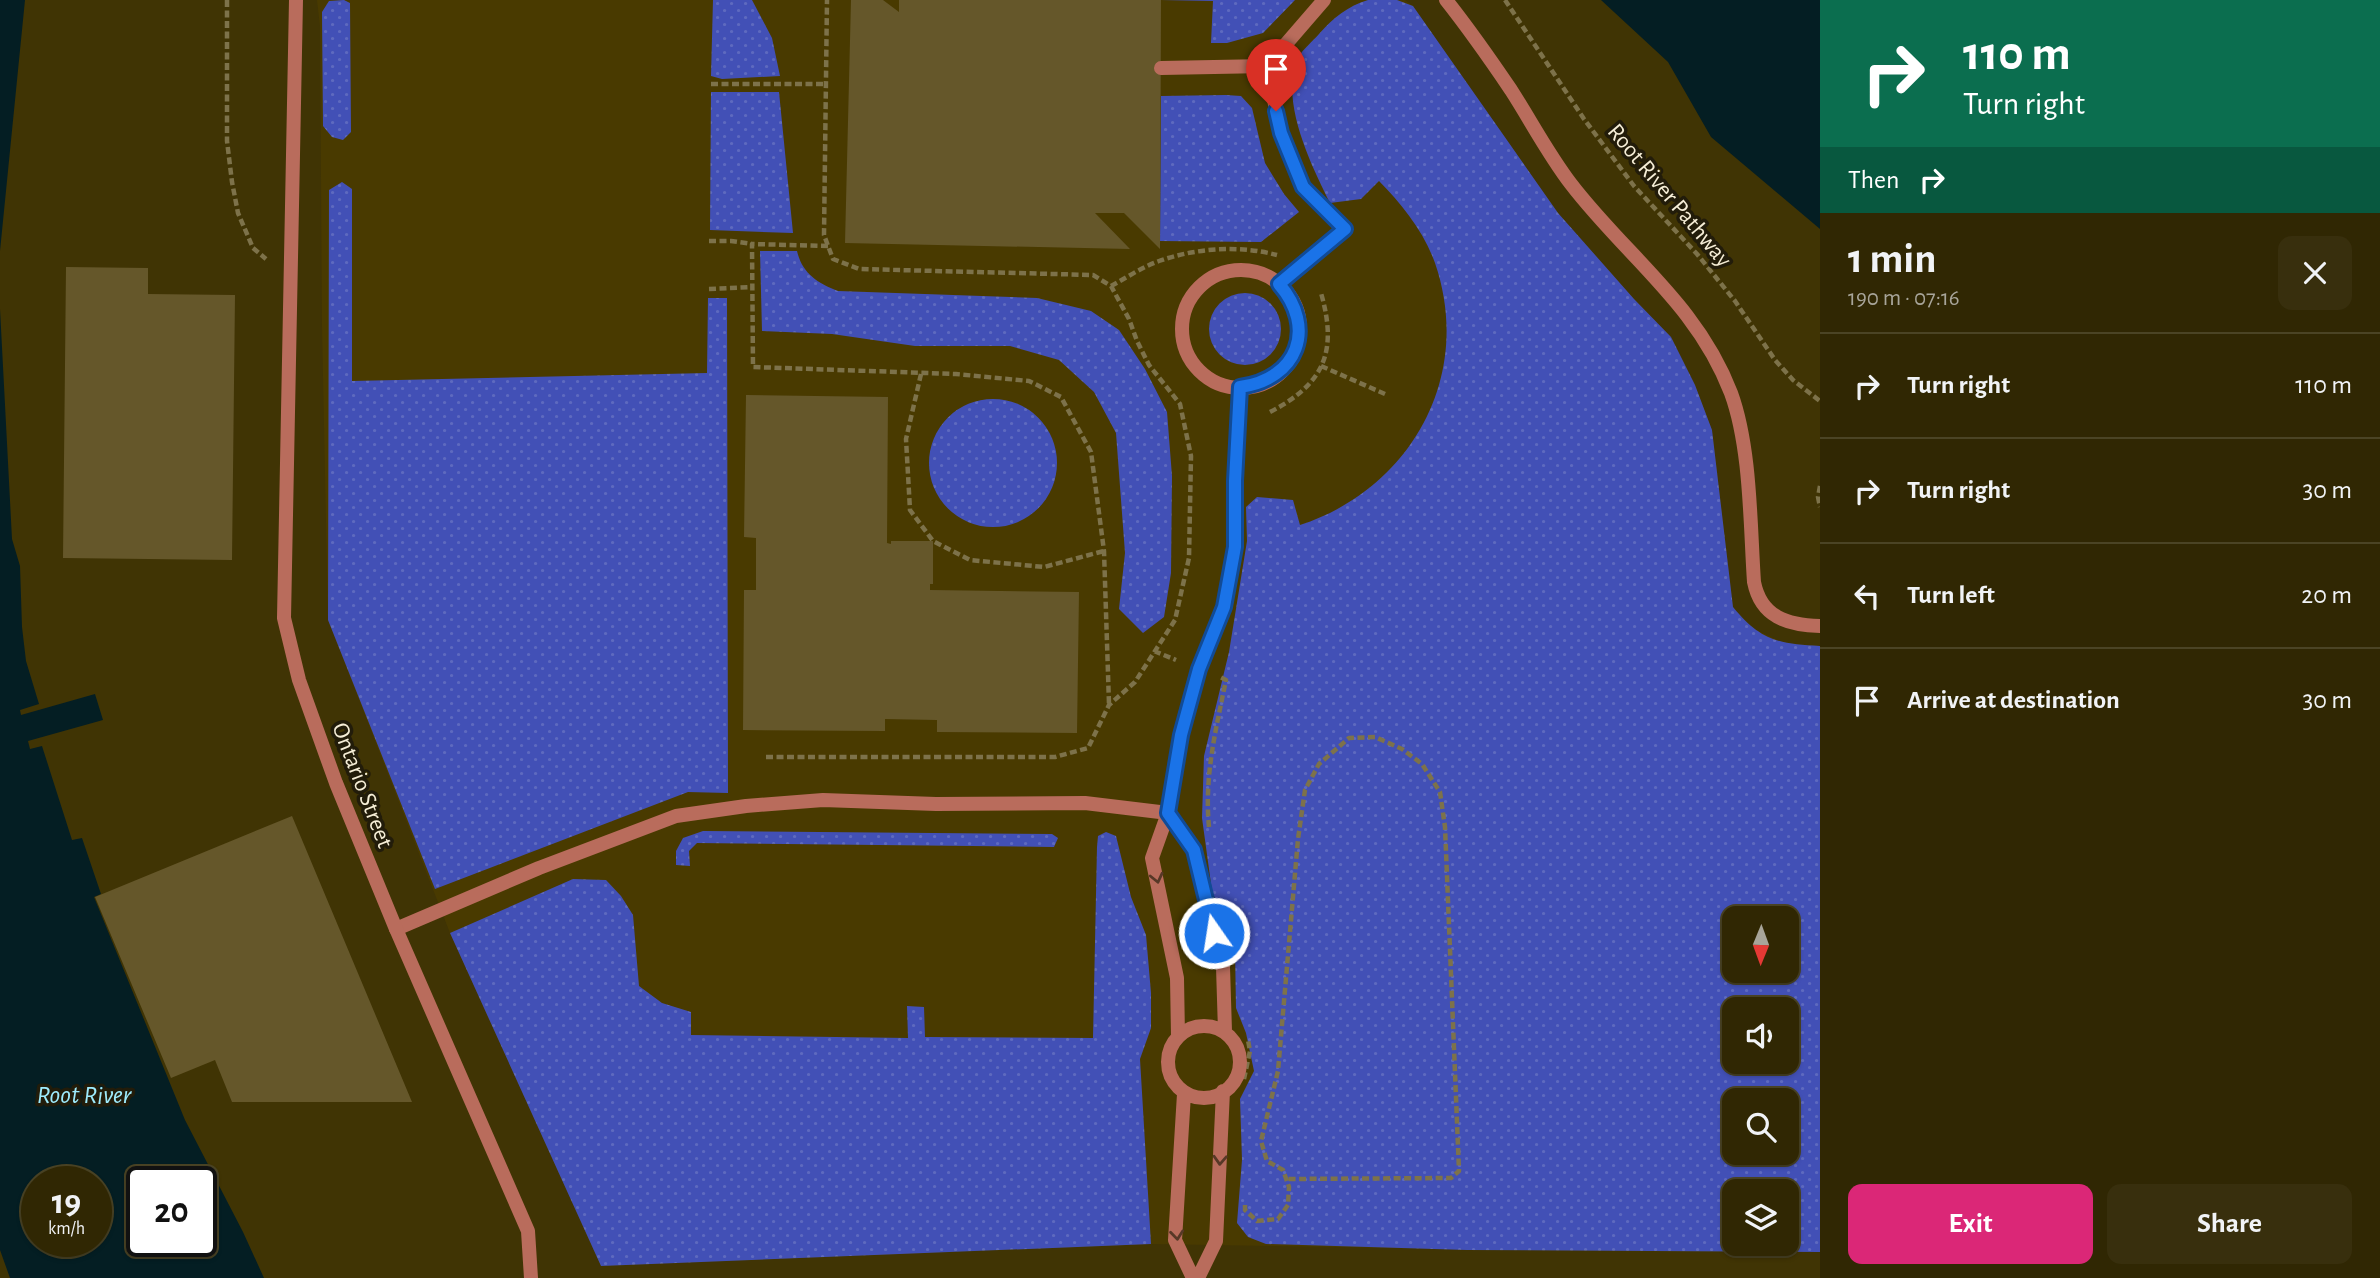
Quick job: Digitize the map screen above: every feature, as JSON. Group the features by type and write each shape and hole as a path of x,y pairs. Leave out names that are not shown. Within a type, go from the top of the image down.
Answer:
{"street":[{"name":"Ontario Street","path":"296,0 284,618 299,680 335,783 528,1231 531,1278"},
{"path":"1161,68 1267,66 1324,0"},
{"path":"1446,0 1511,91 1544,146 1570,182 1619,241 1670,293 1706,341 1723,375 1739,420 1758,598 1778,617 1791,623 1820,626"},
{"path":"1267,66 1281,133 1303,187 1345,229 1279,284"},
{"path":"1245,270 1263,274 1279,284 1291,298 1298,314 1300,332 1296,349 1287,365 1274,377 1258,385 1222,385 1205,376 1192,362 1182,336 1185,308 1195,292 1208,279 1226,272 1245,270"},
{"path":"1178,1036 1177,978 1152,858 1168,813 1181,735 1199,669 1224,607 1235,547 1240,387"},
{"path":"396,929 539,868 676,816 746,806 823,800 936,804 1085,803 1168,813 1194,850 1223,967 1225,1031"},
{"path":"1213,1026 1225,1031 1239,1049 1240,1072 1235,1082 1217,1096 1206,1098 1184,1094 1169,1071 1171,1046 1178,1036 1189,1029 1213,1026"},
{"path":"1195,1278 1216,1241 1223,1091"},
{"path":"1184,1094 1175,1240 1195,1278"}],"path":[{"path":"227,0 227,141 238,213 253,248 291,280"},
{"path":"766,757 1055,757 1088,748 1109,705 1135,682 1175,621 1189,558 1191,456 1180,404 1149,365 1111,286 1093,275 859,269 832,259 824,235 827,0"},
{"name":"Root River Pathway","path":"1504,0 1584,119 1634,186 1698,254 1735,301 1775,360 1820,401"},
{"path":"711,85 826,84"},
{"path":"709,241 828,246"},
{"path":"752,244 753,367 956,374 1029,381 1060,397 1091,452 1104,551 1109,705"},
{"path":"1111,286 1158,262 1196,251 1241,249 1283,257"},
{"path":"709,289 752,287"},
{"path":"1270,412 1293,400 1308,388 1321,366 1328,343 1328,316 1321,293"},
{"path":"1321,366 1385,394"},
{"path":"921,374 906,439 910,510 933,541 970,560 1044,567 1104,551"},
{"path":"1820,486 1820,507"},
{"path":"1245,1199 1245,1210 1257,1221 1278,1219 1288,1205 1289,1187 1286,1179 1283,1170 1267,1161 1261,1141 1278,1070 1298,839 1305,790 1318,764 1349,738 1375,737 1402,749 1422,764 1440,792 1446,841 1459,1171 1451,1178 1286,1179"}],"shaded area":[{"path":"317,0 1405,0 1413,6 1558,213 1671,337 1695,385 1712,430 1733,607 1750,627 1786,644 1820,646 1820,1252 1799,1252 1799,1179 1722,1179 1722,1252 1151,1244 601,1266 450,933 328,620 320,26"},
{"path":"344,0 350,3 351,132 343,140 332,137 323,126 322,12 329,1"},
{"path":"713,0 752,0 772,38 780,76 722,79 711,76"},
{"path":"1161,0 1295,0 1263,33 1227,43 1211,43 1213,1"},
{"path":"1368,0 1397,0 1413,6 1558,213 1671,337 1695,385 1712,430 1733,607 1752,627 1771,638 1792,644 1820,646 1820,1252 1799,1252 1799,1179 1722,1179 1722,1251 1467,1250 1266,1244 1248,1237 1237,1223 1242,1160 1240,1099 1254,1071 1246,1033 1236,1008 1235,950 1212,891 1202,818 1204,756 1229,652 1247,541 1246,507 1257,497 1293,500 1300,525 1339,508 1373,485 1402,456 1424,423 1439,386 1446,347 1445,305 1435,263 1419,229 1379,181 1361,199 1330,203 1300,132 1292,93 1298,58 1324,28 1347,9"},
{"path":"711,92 779,92 793,233 710,230"},
{"path":"1161,96 1241,96 1252,108 1265,163 1299,212 1261,242 1160,241"},
{"path":"342,182 352,189 352,381 707,373 708,298 727,298 728,793 688,792 435,889 328,620 329,190"},
{"path":"760,251 797,251 799,259 811,276 838,291 1037,298 1091,311 1119,330 1145,369 1167,412 1172,476 1171,573 1164,617 1143,633 1119,609 1125,553 1116,433 1094,392 1059,360 1010,346 915,346 832,334 762,331"},
{"path":"1245,293 1265,299 1275,309 1281,329 1275,349 1265,359 1245,365 1225,359 1215,349 1209,329 1215,309 1225,299"},
{"path":"993,399 1017,404 1038,418 1052,439 1057,463 1052,487 1038,508 1017,522 993,527 969,522 948,508 934,487 929,463 934,439 948,418 969,404"},
{"path":"703,831 1052,834 1058,838 1054,847 697,843 689,851 690,866 676,865 676,851 683,838"},
{"path":"1106,832 1116,836 1131,897 1146,935 1151,1028 1140,1059 1151,1244 601,1266 450,933 573,879 606,880 621,896 633,915 639,986 662,1003 691,1012 691,1035 908,1038 907,1006 924,1007 925,1037 1093,1038 1097,847 1098,836"}],"water":[{"path":"0,0 25,0 0,251"},
{"path":"1601,0 1820,0 1820,229 1711,137 1668,62"},
{"name":"Root River","path":"0,309 12,539 20,566 26,661 39,704 20,710 21,715 95,694 103,720 28,741 30,749 42,746 72,840 82,838 101,894 94,897 185,1120 209,1166 126,1166 126,1257 217,1257 217,1182 264,1278 10,1278 0,1250"}],"building":[{"path":"851,0 883,0 899,12 899,0 1161,0 1160,249 1124,213 1095,213 1130,249 845,243"},
{"path":"66,267 148,268 148,294 235,295 232,560 63,558"},
{"path":"746,395 888,397 887,543 933,541 933,584 930,584 930,590 1079,592 1077,733 937,732 937,720 885,719 885,731 743,730 744,590 756,590 756,538 744,537"},
{"path":"292,816 412,1102 232,1102 215,1060 171,1078 95,897"}],"route":[{"path":"1214,933 1194,850 1168,813 1181,735 1199,669 1224,607 1235,547 1240,387 1258,385 1274,377 1287,365 1296,349 1300,332 1298,314 1291,298 1279,284 1345,229 1303,187 1281,133 1276,111"}]}
